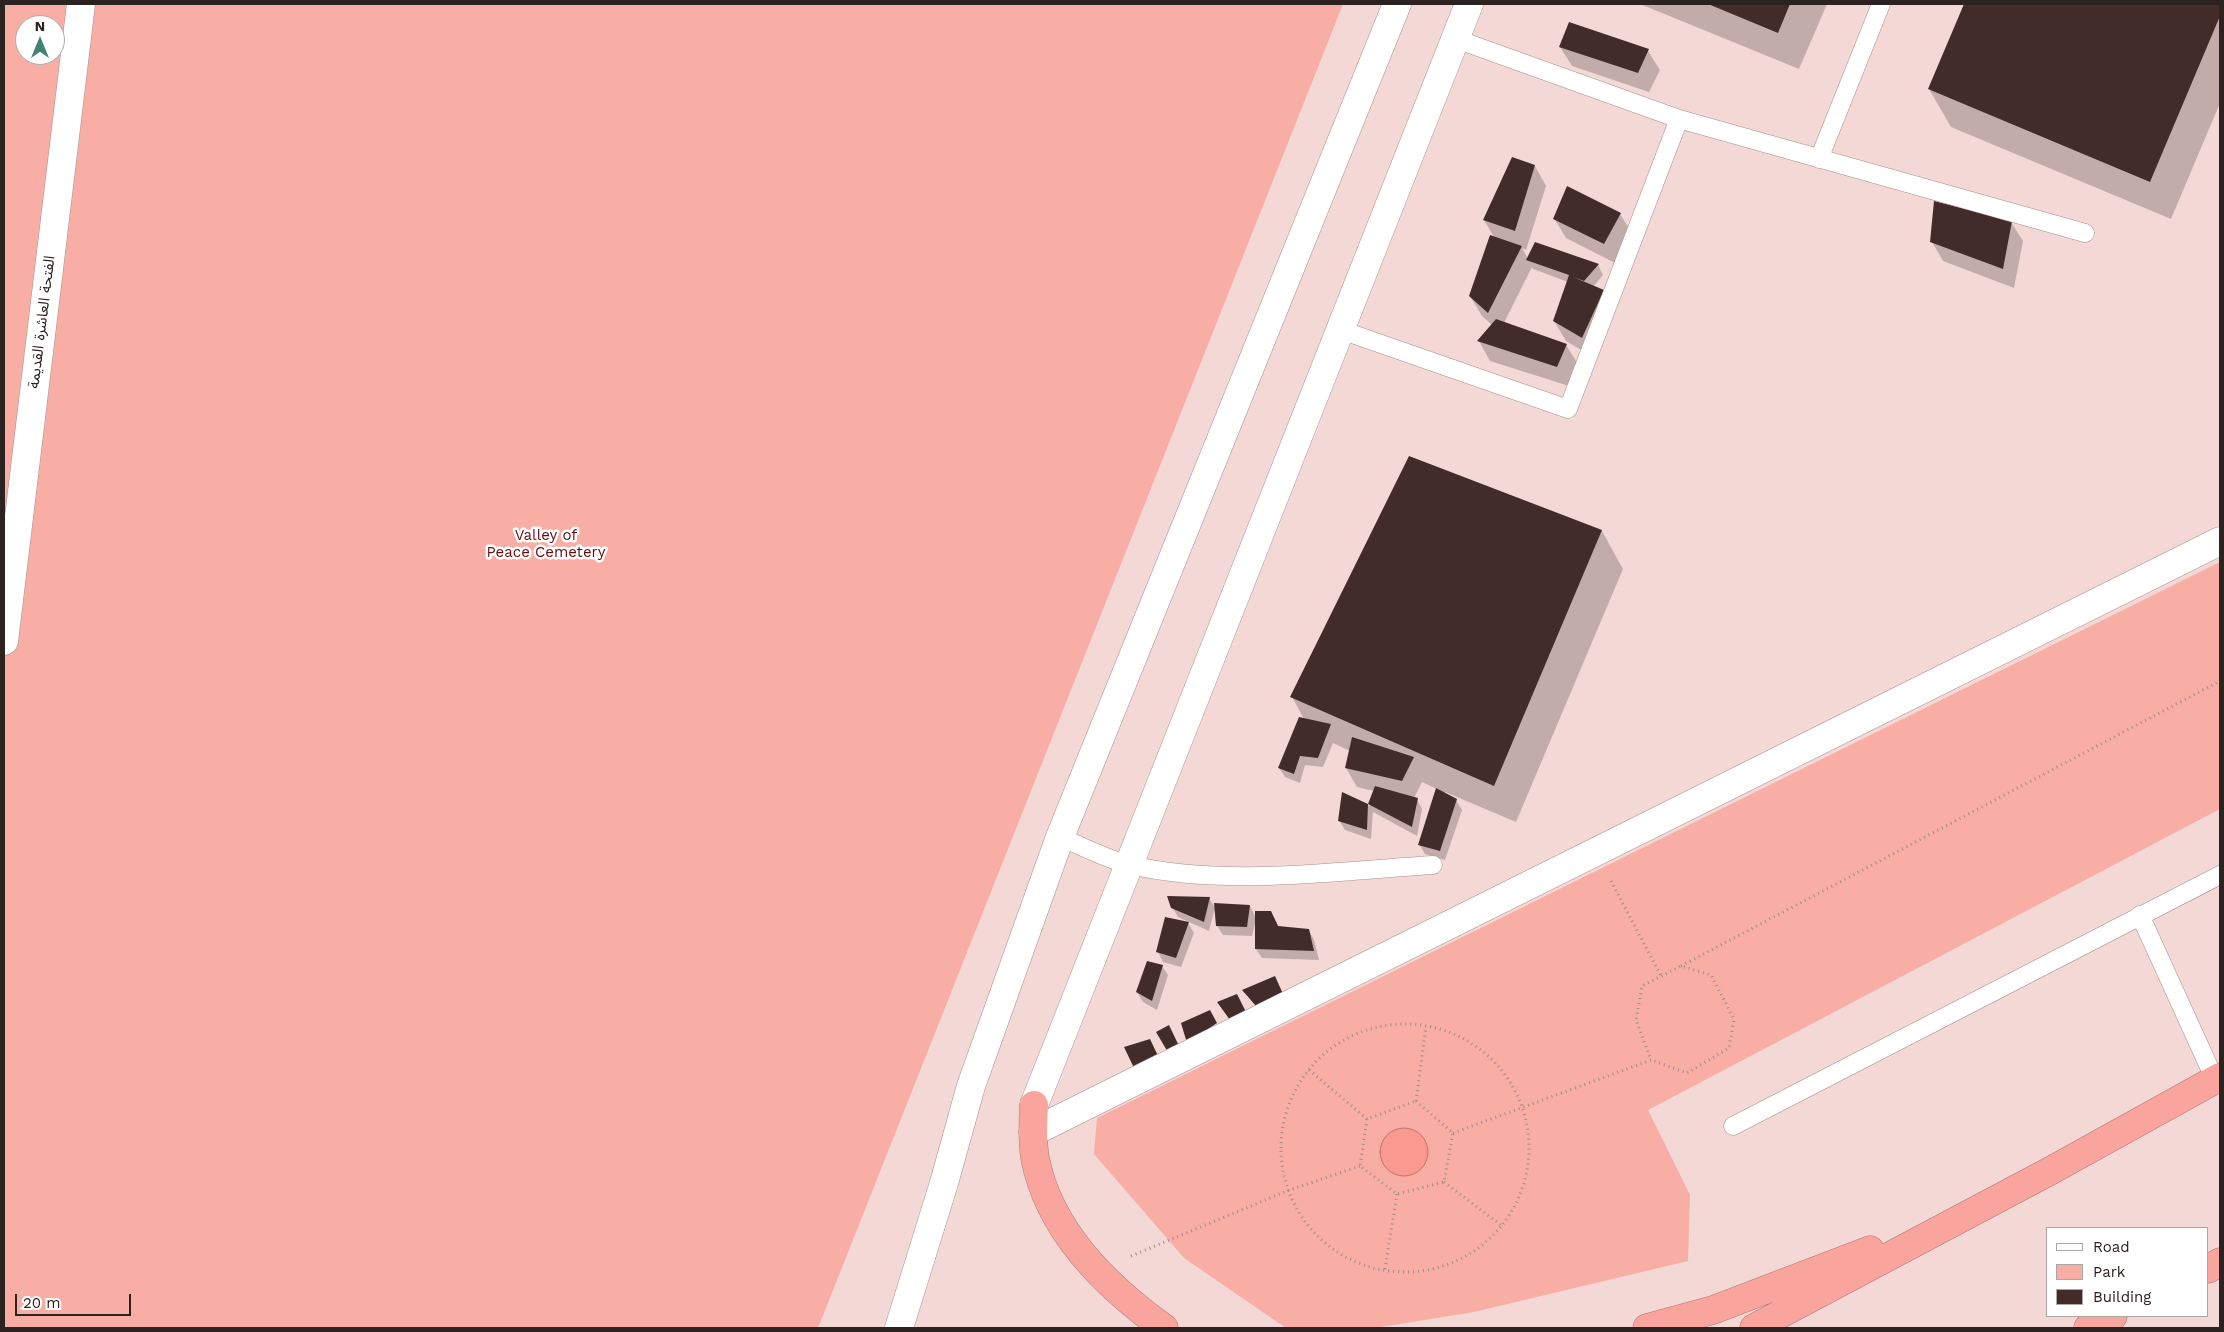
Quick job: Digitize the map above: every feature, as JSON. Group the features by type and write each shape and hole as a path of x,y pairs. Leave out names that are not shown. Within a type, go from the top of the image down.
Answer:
{"highway":[{"path":"1754,1328 2050,1171 2218,1079"},
{"path":"1034,1105 1033,1132 1035,1158 1054,1214 1076,1246 1096,1270 1121,1294 1164,1328"},
{"path":"1647,1328 1713,1310 1783,1284 1958,1214 2050,1171"},
{"path":"2088,1328 2111,1317"}],"main road":[{"name":"الفتحة العاشرة القديمة","path":"4,641 81,4"},
{"path":"899,1328 944,1183 970,1086 1060,837 1397,4"},
{"path":"1034,1105 1468,4"},
{"path":"1033,1132 2220,541"}],"lane":[{"path":"1819,158 1881,4"},
{"path":"1456,38 1680,119 2085,233"},
{"path":"1341,330 1568,409 1680,119"},
{"path":"1060,837 1129,865 1203,876 1272,875 1432,865"},
{"path":"1733,1126 2220,875"},
{"path":"2140,915 2218,1079"}],"path":[{"path":"1651,1060 1636,1020 1642,986 2220,681"},
{"path":"1596,852 1661,976"},
{"path":"1453,1133 1523,1109 1651,1060 1687,1073 1729,1048 1734,1019 1711,975 1680,966"},
{"path":"1407,1023 1426,1027 1449,1030 1486,1052 1514,1085 1529,1125 1529,1168 1514,1209 1488,1242 1451,1264 1412,1272 1372,1268 1336,1252 1307,1225 1287,1190 1280,1152 1285,1112 1302,1077 1329,1048 1364,1030 1407,1023"},
{"path":"1416,1102 1426,1027"},
{"path":"1309,1070 1366,1119"},
{"path":"1366,1119 1416,1102"},
{"path":"1416,1102 1453,1133"},
{"path":"1360,1166 1366,1119"},
{"path":"1444,1182 1453,1133"},
{"path":"1096,1270 1287,1190 1360,1166"},
{"path":"1360,1166 1397,1194"},
{"path":"1444,1182 1501,1225"},
{"path":"1397,1194 1444,1182"},
{"path":"1385,1269 1397,1194"}],"green space":[{"name":"Valley of Peace Cemetery","path":"4,4 1343,4 818,1328 4,1328"},
{"path":"2220,562 2220,809 1648,1110 1690,1195 1688,1261 1474,1312 1375,1328 1286,1328 1184,1258 1094,1154 1097,1118"}],"shaded area":[{"path":"1399,1128 1409,1128 1418,1132 1424,1138 1427,1143 1427,1161 1418,1172 1409,1176 1399,1176 1390,1172 1384,1166 1380,1157 1380,1147 1384,1138 1390,1132"}],"building":[{"path":"1708,4 1790,4 1778,33"},
{"path":"1964,4 2220,4 2220,16 2150,182 1928,89"},
{"path":"1569,22 1649,49 1638,73 1559,47"},
{"path":"1512,157 1535,165 1515,231 1483,220"},
{"path":"1567,186 1621,213 1604,244 1553,219"},
{"path":"1934,201 2012,221 2003,269 1930,242"},
{"path":"1490,235 1522,246 1488,313 1469,296"},
{"path":"1535,242 1599,264 1584,281 1573,277 1604,290 1582,338 1553,321 1569,275 1526,260"},
{"path":"1496,319 1567,344 1557,367 1477,341"},
{"path":"1409,456 1602,530 1494,786 1290,697"},
{"path":"1299,717 1331,724 1318,758 1300,756 1294,774 1278,768"},
{"path":"1352,737 1414,757 1402,781 1345,768"},
{"path":"1375,786 1418,798 1412,827 1368,804"},
{"path":"1436,788 1457,799 1440,851 1418,845"},
{"path":"1342,792 1368,804 1367,830 1338,821"},
{"path":"1167,896 1210,897 1204,922 1171,908"},
{"path":"1214,903 1250,905 1247,927 1216,926"},
{"path":"1255,911 1271,911 1278,926 1309,929 1314,951 1255,949"},
{"path":"1165,917 1189,922 1176,958 1156,952"},
{"path":"1147,961 1163,965 1152,1001 1136,992"},
{"path":"1275,976 1283,994 1257,1007 1242,990"},
{"path":"1237,994 1247,1014 1230,1020 1217,1002"},
{"path":"1210,1010 1217,1023 1187,1043 1181,1023"},
{"path":"1169,1025 1179,1046 1169,1054 1156,1032"},
{"path":"1150,1039 1159,1058 1134,1068 1124,1047"}]}
